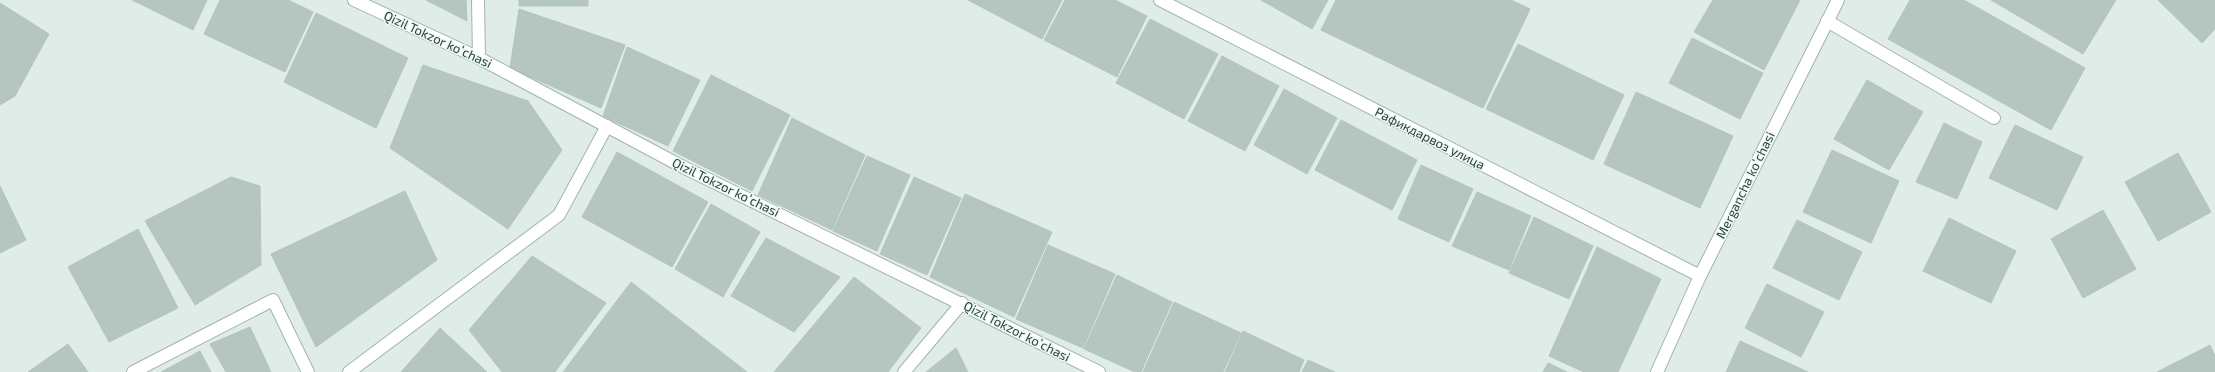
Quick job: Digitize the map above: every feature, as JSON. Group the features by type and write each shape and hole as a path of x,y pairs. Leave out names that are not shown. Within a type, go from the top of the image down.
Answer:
{"street":[{"name":"Qizil Tokzor koʻchasi","path":"354,0 480,58 683,167 962,303 1099,372"},
{"path":"478,0 480,58"},
{"name":"Рафикдарвоз улица","path":"1160,0 1700,276"},
{"name":"Mergancha koʻchasi","path":"1657,372 1700,276 1838,0"},
{"path":"1827,20 1994,118"},
{"path":"350,372 559,215 607,126"},
{"path":"133,372 273,300 308,372"},
{"path":"904,372 962,303"}],"building":[{"path":"132,0 207,0 193,30"},
{"path":"220,0 288,0 313,12 285,72 204,34"},
{"path":"426,0 466,0 467,21"},
{"path":"519,0 588,0 588,6 519,6"},
{"path":"968,0 1062,0 1042,39"},
{"path":"1065,0 1115,0 1147,16 1117,77 1044,40"},
{"path":"1261,0 1328,0 1312,29"},
{"path":"1336,0 1511,0 1530,9 1483,108 1321,30"},
{"path":"1713,0 1800,0 1764,70 1694,32"},
{"path":"1910,0 1964,0 2085,68 2051,130 1888,39"},
{"path":"1991,0 2116,0 2083,54"},
{"path":"2158,0 2215,0 2215,29 2202,43"},
{"path":"0,3 49,34 15,96 0,105"},
{"path":"519,9 625,45 601,108 510,68"},
{"path":"316,13 408,58 376,128 284,82"},
{"path":"1150,19 1218,54 1184,119 1116,83"},
{"path":"1692,38 1763,73 1740,119 1669,83"},
{"path":"1518,44 1624,95 1593,160 1486,109"},
{"path":"627,47 700,80 668,146 603,116"},
{"path":"1222,56 1279,86 1245,151 1188,121"},
{"path":"423,65 528,101 562,150 508,229 390,148"},
{"path":"711,75 790,115 752,191 673,151"},
{"path":"1867,80 1923,112 1889,170 1834,139"},
{"path":"1284,89 1337,118 1307,174 1254,145"},
{"path":"1636,92 1733,136 1700,208 1604,164"},
{"path":"792,118 865,155 832,230 758,195"},
{"path":"1341,120 1417,160 1392,210 1315,170"},
{"path":"1944,123 1982,142 1957,199 1916,182"},
{"path":"2015,125 2083,157 2057,210 1989,178"},
{"path":"1832,150 1899,181 1871,243 1803,212"},
{"path":"617,152 708,202 672,267 582,217"},
{"path":"2178,153 2211,212 2158,241 2125,182"},
{"path":"867,156 910,175 877,251 833,231"},
{"path":"1421,165 1473,189 1449,242 1398,219"},
{"path":"231,177 260,186 261,265 195,305 145,221"},
{"path":"914,177 961,198 927,275 880,254"},
{"path":"0,186 26,240 0,253"},
{"path":"405,191 437,260 316,347 271,254"},
{"path":"1477,192 1531,216 1509,270 1452,246"},
{"path":"965,194 1052,232 1014,317 930,277"},
{"path":"711,204 760,232 723,297 675,269"},
{"path":"2103,210 2136,269 2083,298 2051,239"},
{"path":"1534,217 1593,246 1569,299 1509,273"},
{"path":"1949,218 2016,251 1991,303 1923,271"},
{"path":"1797,220 1862,252 1839,300 1773,268"},
{"path":"138,229 178,308 109,342 68,267"},
{"path":"766,238 840,277 794,332 731,296"},
{"path":"1048,245 1115,274 1083,348 1016,319"},
{"path":"1597,247 1661,279 1618,372 1584,372 1549,356"},
{"path":"532,256 606,303 555,372 502,372 469,330"},
{"path":"1117,275 1172,302 1141,372 1135,372 1084,349"},
{"path":"854,277 921,328 888,372 774,372"},
{"path":"631,282 747,372 563,372"},
{"path":"1767,284 1824,312 1801,357 1745,328"},
{"path":"1174,302 1241,333 1223,372 1143,372"},
{"path":"250,327 271,372 226,372 210,344"},
{"path":"440,328 487,372 401,372"},
{"path":"1243,331 1304,360 1299,372 1225,372"},
{"path":"1740,341 1808,372 1726,372"},
{"path":"68,344 88,372 28,372"},
{"path":"2210,345 2215,356 2215,372 2157,372"},
{"path":"956,348 968,372 926,372"},
{"path":"200,351 211,372 161,372"},
{"path":"1308,360 1335,372 1302,372"},
{"path":"1548,363 1567,372 1543,372"}]}
